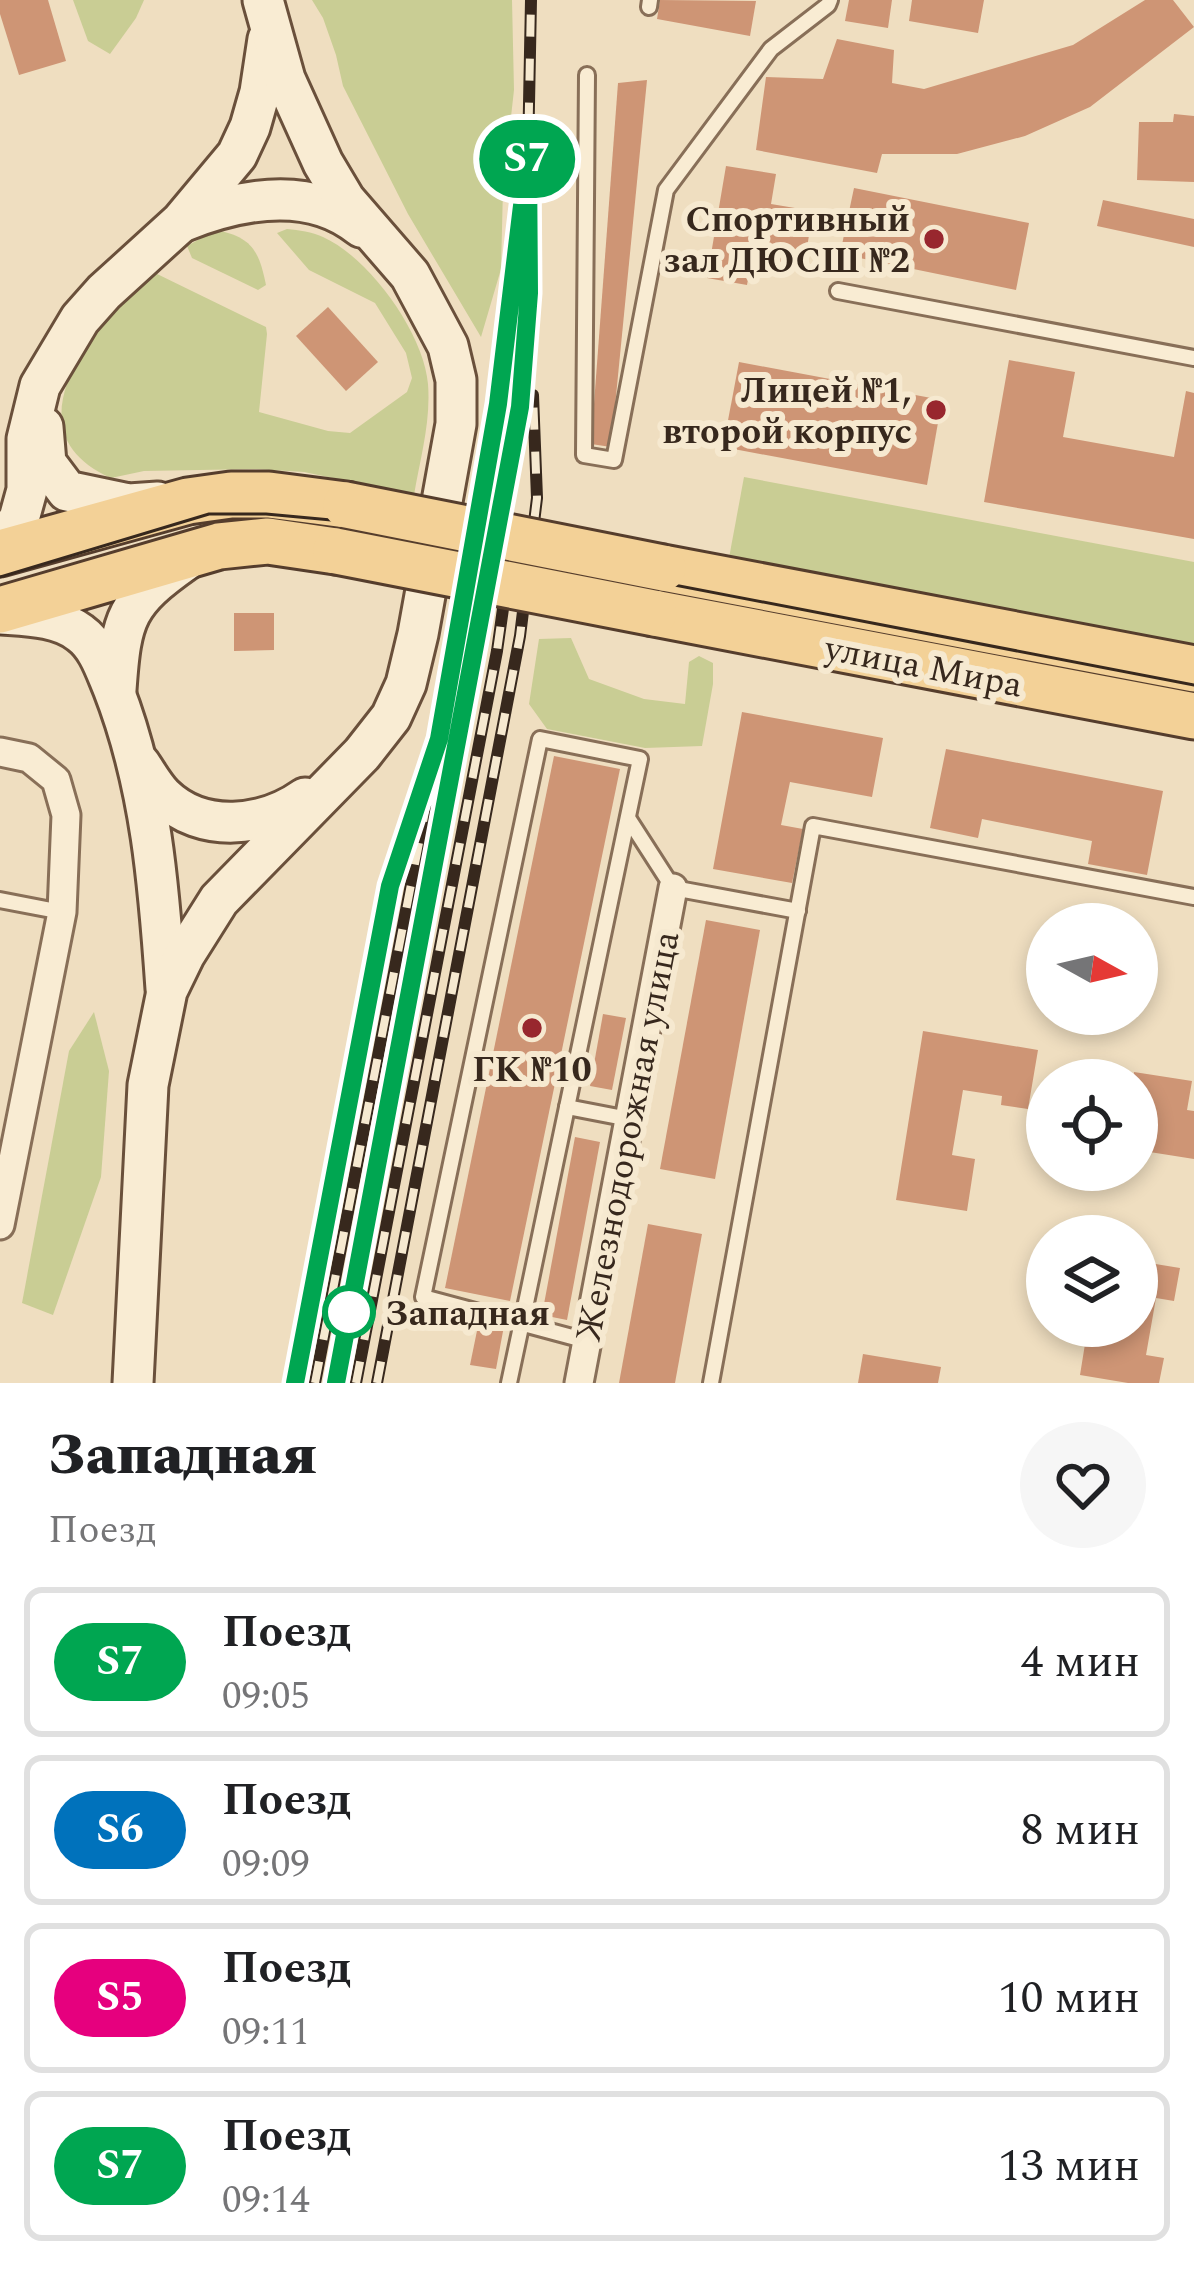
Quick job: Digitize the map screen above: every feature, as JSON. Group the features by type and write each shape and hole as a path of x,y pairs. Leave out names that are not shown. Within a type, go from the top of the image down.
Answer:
{"main road":[{"path":"0,549 19,519 27,490 27,439 40,386 80,319 181,222 237,154 260,92 266,14"},
{"path":"133,1383 148,1085 166,992 219,900 362,754 391,716 406,684 418,634 456,424 456,380 448,346 410,275 346,200 312,142 285,79 266,14"},
{"path":"181,222 220,206 302,200 351,218 380,241"},
{"path":"40,386 46,464 67,491 129,504 188,501"},
{"name":"улица Мира","path":"0,549 188,501 269,495 346,505 1194,669"},
{"name":"улица Мира","path":"0,612 219,546 268,541 1194,716"},
{"path":"116,695 119,649 131,608 149,586 198,552"},
{"path":"0,612 42,616 80,632 98,653 137,760 152,838 166,992"},
{"path":"137,760 163,796 206,819 235,824 293,806 362,754"}],"street":[{"path":"0,752 29,758 56,779 66,815 62,912 1,1214"},
{"name":"Железнодорожная улица","path":"579,1383 673,888"}],"lane":[{"path":"587,75 584,455 614,460 667,190 771,49 830,0"},
{"path":"838,291 1194,358"},
{"path":"509,1383 522,1322 628,818 640,759 540,740 422,1297 522,1322 586,1341"},
{"path":"628,818 673,888 798,911"},
{"path":"711,1383 813,826 1194,896"},
{"path":"0,901 62,912"},
{"path":"567,1107 629,1119"}],"green space":[{"path":"73,0 144,0 110,54 88,41"},
{"path":"312,0 512,0 514,90 503,188 501,269 481,337 408,214 343,86 323,18"},
{"path":"287,229 323,237 359,262 392,300 417,343 429,398 414,495 304,472 256,469 144,471 111,478 75,453 62,422 66,386 74,367 101,320 153,272 266,327 259,412 350,433 407,392 412,378 406,353 375,303 309,270 277,233"},
{"path":"216,230 252,247 266,285 258,290 192,258 187,246"},
{"path":"744,477 1194,562 1194,649 729,558"},
{"path":"571,638 589,679 644,699 685,704 689,662 699,656 713,663 702,746 645,748 547,729 529,704 539,639"},
{"path":"94,1012 109,1071 101,1177 53,1315 22,1303 69,1051"}],"building":[{"path":"0,0 48,0 66,61 19,75"},
{"path":"660,0 756,1 750,36 657,19"},
{"path":"849,0 892,0 888,28 845,21"},
{"path":"912,0 984,0 978,33 909,21"},
{"path":"1145,0 1173,0 1194,27 1090,107 1025,136 957,154 882,154 877,173 756,150 766,77 823,79 837,39 894,50 892,83 924,89 1073,45"},
{"path":"647,80 611,447 591,444 618,83"},
{"path":"1174,114 1194,116 1194,182 1137,180 1139,122 1173,122"},
{"path":"726,166 776,174 771,204 813,211 804,266 752,257 747,285 707,278"},
{"name":"Спортивный зал ДЮСШ №2","path":"854,188 1029,223 1016,290 840,254"},
{"path":"1103,200 1194,219 1194,247 1097,226"},
{"path":"328,307 378,362 346,391 296,336"},
{"path":"1009,360 1075,372 1063,437 1174,457 1186,391 1194,393 1194,539 984,502"},
{"path":"739,362 942,400 927,485 723,447"},
{"path":"234,613 274,613 274,650 234,651"},
{"path":"742,712 883,738 872,797 790,782 781,825 803,829 792,883 713,869"},
{"path":"946,749 1163,791 1147,875 1088,864 1092,841 982,819 978,838 930,828"},
{"name":"ГК №10","path":"554,756 620,769 510,1301 445,1288"},
{"path":"706,920 760,930 715,1179 660,1169"},
{"path":"603,1014 626,1018 612,1090 590,1086"},
{"path":"923,1031 1038,1050 1036,1059 1026,1059 1026,1109 1001,1105 1002,1096 963,1090 952,1155 975,1159 967,1211 896,1200"},
{"path":"1158,1076 1192,1081 1187,1110 1194,1111 1194,1159 1158,1153"},
{"path":"575,1137 600,1142 567,1320 542,1315"},
{"path":"648,1224 702,1234 675,1383 619,1383"},
{"path":"1158,1264 1180,1268 1174,1301 1158,1298"},
{"path":"479,1321 504,1326 496,1369 470,1365"},
{"path":"1085,1347 1147,1347 1146,1355 1164,1358 1159,1383 1080,1375"},
{"path":"863,1354 941,1367 938,1383 858,1383"}],"tram line":[{"path":"0,577 209,514 266,514 342,521 1194,685"}],"railway":[{"path":"336,1383 520,407 529,293 531,0"},
{"path":"315,1383 439,739 498,405 513,275"},
{"path":"377,1383 520,636 537,498 533,395"},
{"path":"356,1383 497,651 512,545"},
{"path":"295,1383 390,886 406,835"}],"train":[{"name":"S7","path":"295,1383 390,886 439,739 498,404 528,156 529,293 520,407 336,1383"}],"place":[{"name":"Спортивный зал ДЮСШ №2","path":"934,239"},
{"name":"Лицей №1, второй корпус","path":"936,410"},
{"name":"ГК №10","path":"532,1028"},
{"name":"Западная","path":"349,1312"}]}
